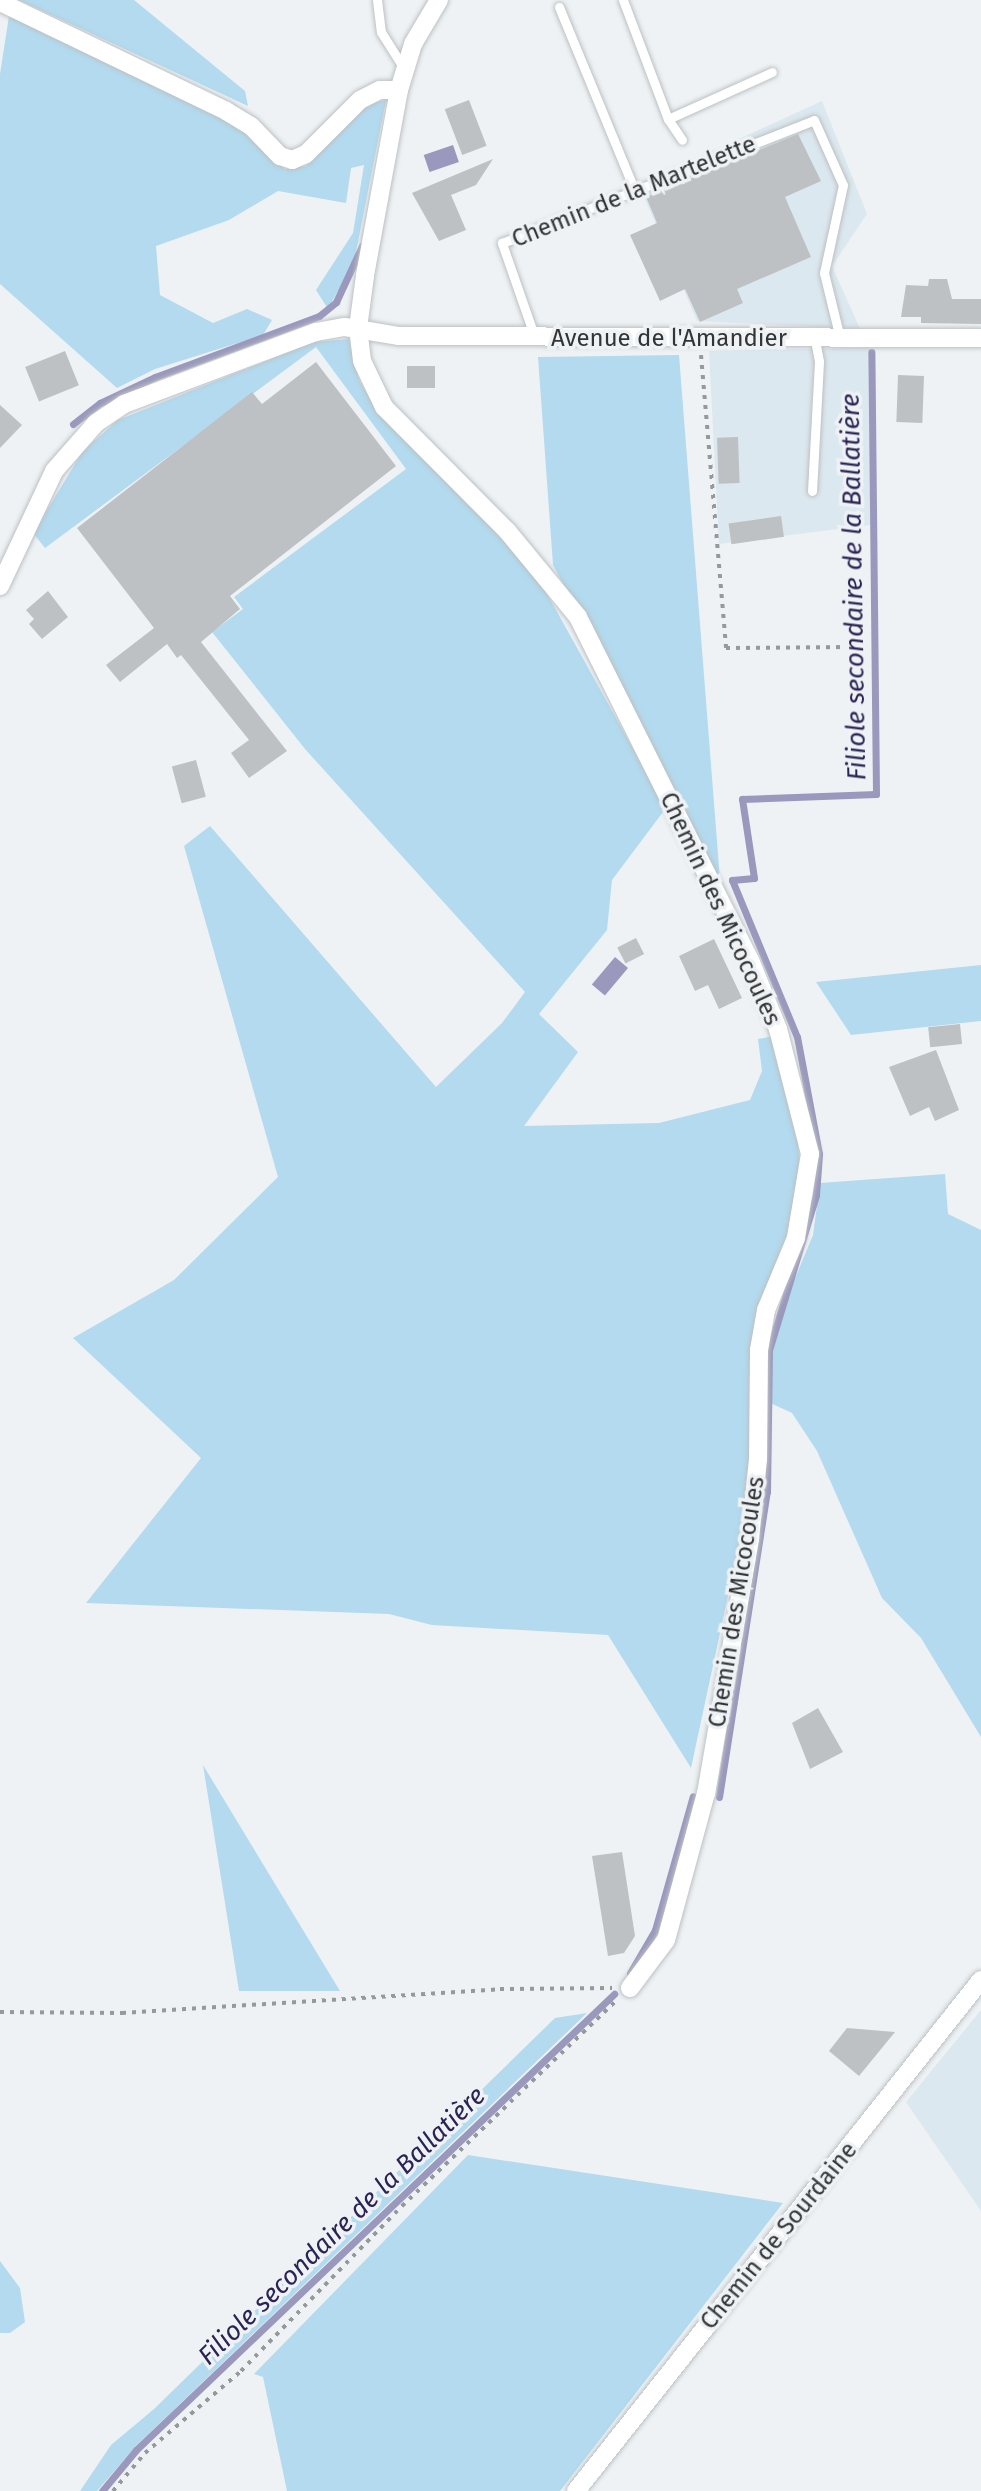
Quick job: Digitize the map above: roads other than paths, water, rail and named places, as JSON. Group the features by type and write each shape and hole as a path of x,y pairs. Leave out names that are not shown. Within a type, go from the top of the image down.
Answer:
{"street":[{"name":"Chemin des Micocoules","path":"439,0 413,44 399,90 358,328 362,361 384,407 508,532 578,617 750,960 778,1029 805,1123 810,1154 805,1201 796,1238 766,1310 759,1350 758,1459 750,1539 706,1793 666,1940 630,1988"},
{"path":"0,2 226,111 292,160 306,154 360,100 380,90 399,90"},
{"path":"0,586 54,471 96,423 124,404 285,342 358,328"},
{"name":"Avenue de l'Amandier","path":"358,328 399,336 700,337 841,341 981,338"},
{"name":"Chemin de Sourdaine","path":"576,2491 981,1980"}],"lane":[{"path":"377,0 381,32 405,70"},
{"path":"623,0 668,119 682,140"},
{"path":"559,7 635,191"},
{"path":"668,119 772,72"},
{"name":"Chemin de la Martelette","path":"535,338 502,243 814,120 843,185 824,273 841,341"},
{"path":"812,491 819,361 815,340"}],"waterway":[{"path":"73,424 100,403 155,377 319,316 336,302 362,246"},
{"name":"Filiole secondaire de la Ballatière","path":"719,1797 767,1492 769,1350 816,1195 819,1154 797,1037 732,880 754,878 742,799 876,794 871,352"},
{"name":"Filiole secondaire de la Ballatière","path":"630,1973 655,1930 693,1796"},
{"name":"Filiole secondaire de la Ballatière","path":"102,2491 136,2450 614,1994"}]}
